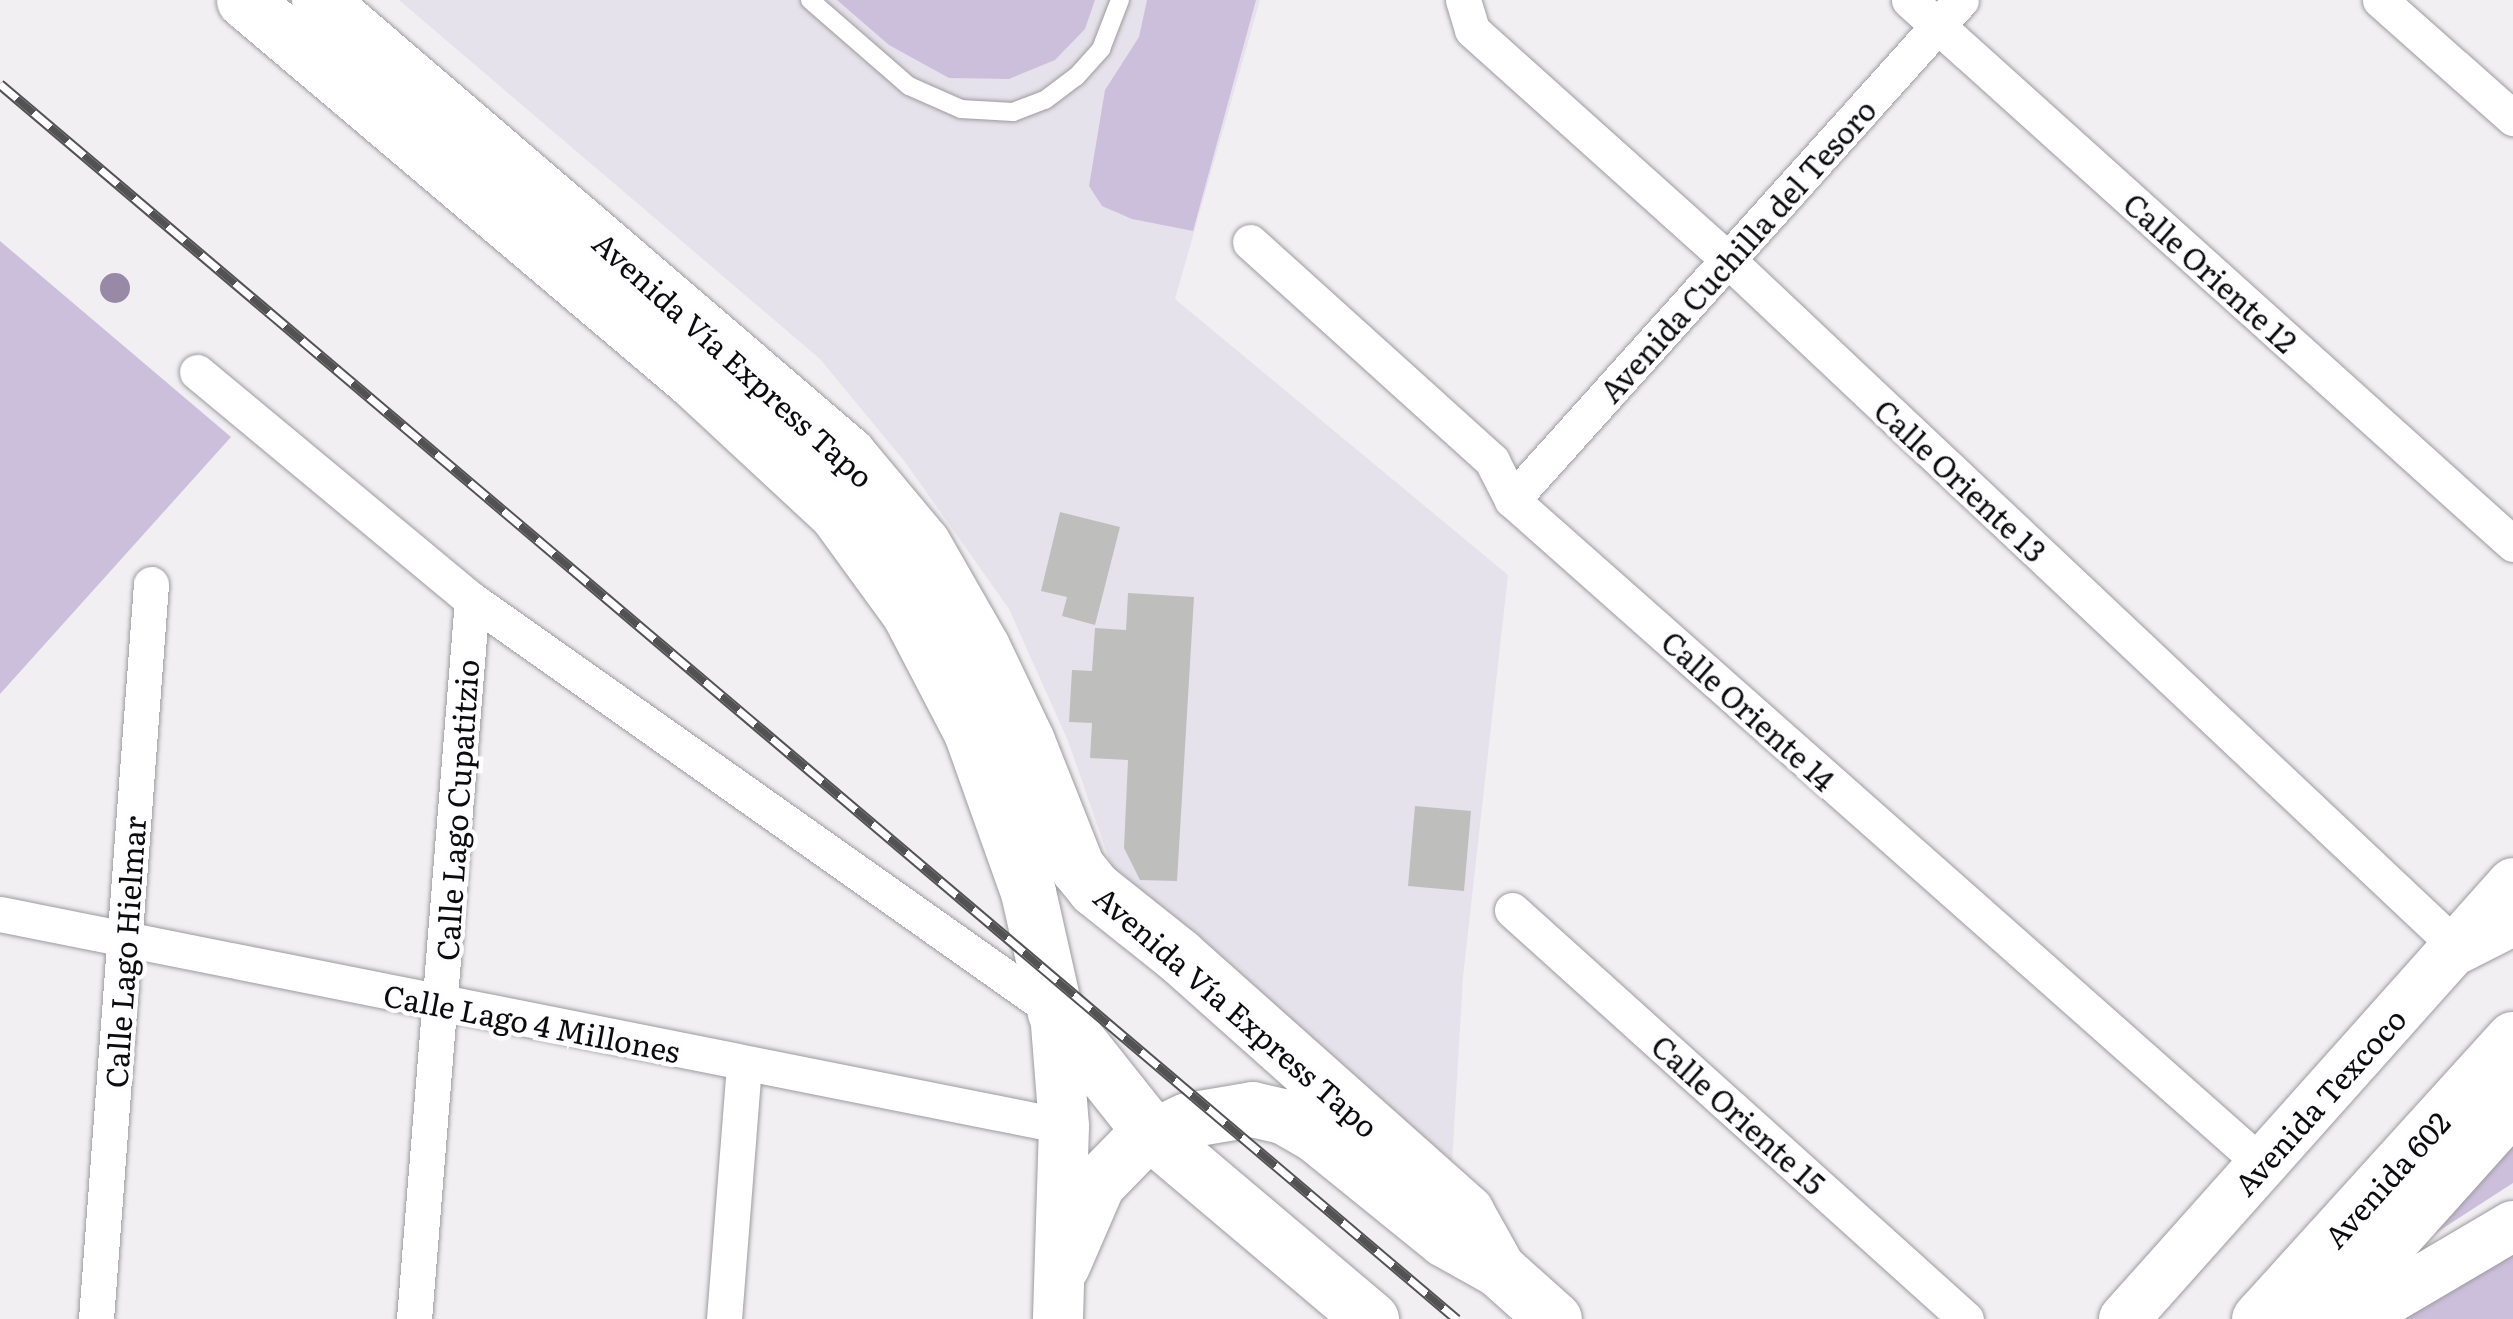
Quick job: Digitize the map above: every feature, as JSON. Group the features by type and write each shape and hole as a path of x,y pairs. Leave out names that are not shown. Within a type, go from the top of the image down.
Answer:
{"main road":[{"name":"Avenida Vía Express Tapo","path":"244,0 694,381 836,514 909,613 971,732 1002,811 1052,994"},
{"name":"Avenida Vía Express Tapo","path":"319,0 848,454 922,544 974,631 1027,741 1076,867 1095,889 1178,955 1466,1212 1498,1269"},
{"name":"Avenida Texcoco","path":"2124,1319 2513,883"},
{"path":"2456,946 2513,918"},
{"path":"1052,994 1064,1126 1058,1319"},
{"path":"1052,994 1152,1134 1371,1319"},
{"name":"Avenida 602","path":"2259,1319 2513,1039"},
{"name":"Avenida 602","path":"2320,1319 2513,1104"},
{"path":"1062,1266 1097,1184 1114,1163 1152,1134 1214,1114 1252,1109 1282,1116 1317,1136 1444,1239 1498,1269 1554,1319"},
{"path":"2355,1319 2513,1226"}],"street":[{"name":"Calle Oriente 12","path":"1909,0 1950,13 2513,544"},
{"path":"2380,0 2513,118"},
{"name":"Calle Oriente 13","path":"1464,8 1472,30 1728,260 2456,946"},
{"name":"Avenida Cuchilla del Tesoro","path":"1512,500 1950,13"},
{"name":"Calle Oriente 14","path":"1250,242 1492,461 1512,500 2263,1165"},
{"path":"196,372 472,600 1052,994"},
{"name":"Calle Lago Hielmar","path":"96,1319 150,584"},
{"name":"Calle Lago Cupatitzio","path":"414,1319 472,600"},
{"name":"Calle Oriente 15","path":"1512,910 1966,1319"},
{"name":"Calle Lago 4 Millones","path":"0,914 1064,1126"},
{"path":"724,1319 744,1064"}],"lane":[{"path":"810,0 909,86 961,109 1013,112 1045,100 1076,77 1102,48 1120,0"}],"shaded area":[{"path":"399,0 1260,0 1175,299 1508,575 1463,977 1452,1163 1115,876 1068,741 1009,609 905,462 820,359"},
{"path":"837,0 1095,0 1085,29 1055,60 1009,79 949,78 889,45"},
{"path":"1147,0 1256,0 1193,231 1132,219 1102,206 1089,186 1105,90 1139,37"},
{"path":"0,241 231,437 0,694"},
{"path":"2513,1130 2513,1183 2431,1236"},
{"path":"2513,1237 2513,1319 2377,1319"}],"building":[{"path":"1060,512 1120,527 1095,625 1062,616 1067,597 1041,591"},
{"path":"1128,593 1194,597 1177,881 1140,880 1124,848 1128,760 1090,758 1092,723 1069,722 1072,670 1092,671 1095,628 1126,630"},
{"path":"1415,806 1471,811 1464,891 1408,886"}],"railway":[{"path":"0,84 1457,1319"}]}
